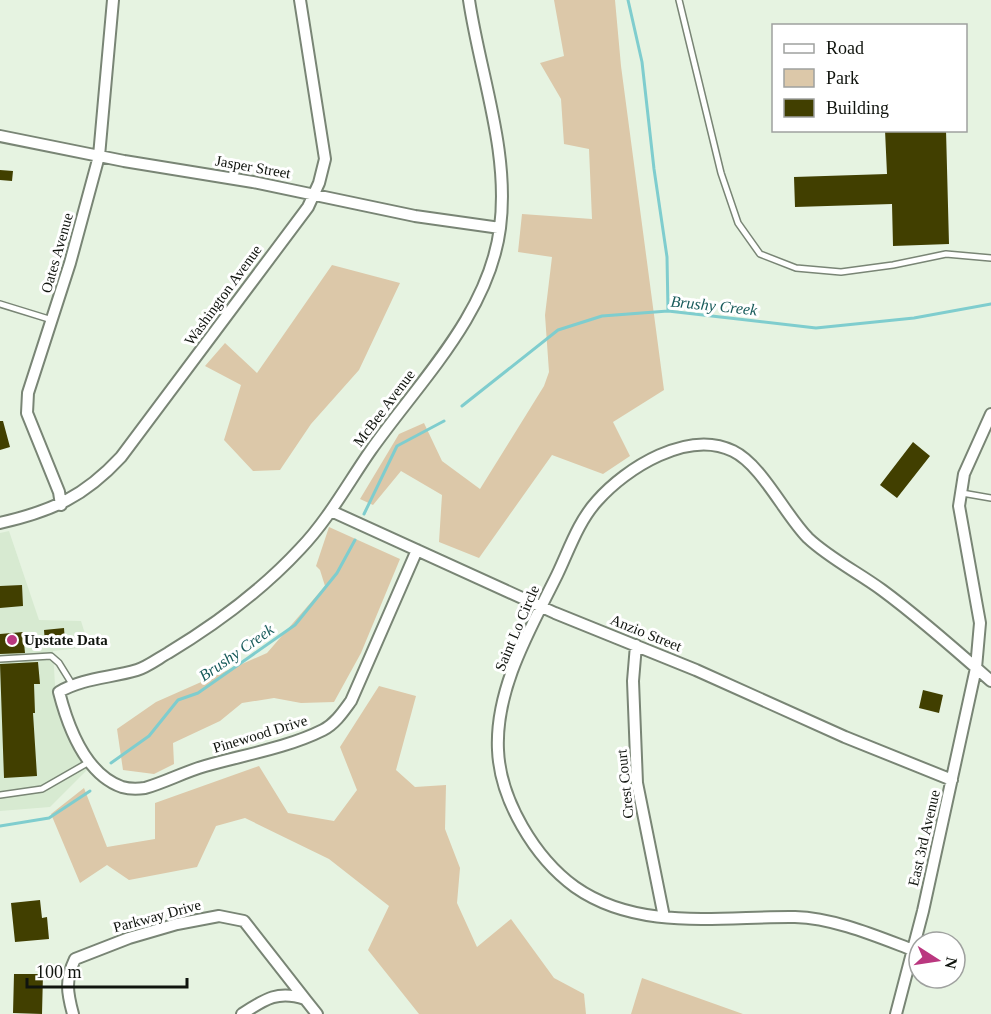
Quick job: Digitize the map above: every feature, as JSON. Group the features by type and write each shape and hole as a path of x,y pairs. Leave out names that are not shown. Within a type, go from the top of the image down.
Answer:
{"street":[{"name":"Oates Avenue","path":"61,505 59,492 27,413 28,393 52,320 99,156 113,0"},
{"name":"Washington Avenue","path":"0,523 61,505 101,478 121,457 308,207 325,159 300,0"},
{"name":"McBee Avenue","path":"59,692 72,684 138,670 239,605 267,581 301,549 331,511 359,466 421,385 466,318 495,255 502,198 499,157 469,0"},
{"name":"Jasper Street","path":"0,136 314,194 415,216 500,228"},
{"name":"East 3rd Avenue","path":"917,930 976,668 980,623 962,530 960,493 974,446 991,414"},
{"name":"Saint Lo Circle","path":"907,948 860,931 797,917 750,920 664,917 610,905 575,887 548,862 526,831 510,800 501,772 498,749 507,690 540,606 578,528 596,502 644,462 671,450 703,445 732,450 754,465 765,484 808,538 884,592 991,681"},
{"name":"Anzio Street","path":"331,511 540,606 636,645 845,738 952,780"},
{"name":"Pinewood Drive","path":"59,692 64,712 89,762 107,780 124,788 142,789 202,766 247,755 324,730 341,716 351,701 417,550"},
{"name":"Crest Court","path":"636,645 633,681 637,783 664,917"},
{"name":"Parkway Drive","path":"73,1014 66,990 69,973 75,959 129,938 219,916 244,921 317,1014"},
{"name":"East 3rd Avenue","path":"896,1014 907,970"},
{"path":"242,1014 274,996 288,993 305,999"}],"lane":[{"path":"679,0 721,173 738,223 760,254 796,268 841,272 893,265 946,254 991,258"},
{"path":"0,304 52,320"},
{"path":"960,493 991,498"},
{"path":"0,659 51,656 59,663 72,684"},
{"path":"0,795 42,789 89,762"}],"shaded area":[{"path":"9,531 39,620 81,621 89,647 53,651 56,702 87,770 50,807 0,811 0,533"}],"green space":[{"path":"554,0 615,0 621,66 664,390 613,422 630,456 603,474 552,455 479,558 439,542 442,495 401,471 373,505 360,499 399,434 424,423 442,461 480,489 544,386 549,372 545,315 552,257 518,252 522,214 592,219 589,149 564,144 561,99 540,63 564,56"},
{"path":"332,265 400,283 359,370 311,424 280,470 253,471 224,440 241,385 205,366 225,343 257,373"},
{"path":"329,527 400,559 361,653 334,702 301,703 274,698 242,703 220,721 173,743 174,764 154,774 123,770 117,729 156,702 267,653 325,586 320,570 316,566"},
{"path":"379,686 416,696 396,770 415,787 446,785 445,829 460,868 457,903 477,947 511,919 554,978 584,994 586,1014 419,1014 368,950 389,906 329,859 245,818 216,826 197,867 129,880 107,865 80,883 51,814 84,788 107,847 155,839 155,803 259,766 288,813 334,821 357,790 340,747"},
{"path":"642,978 743,1014 631,1014"}],"building":[{"path":"885,132 946,132 949,244 893,246 892,204 795,207 794,177 887,174"},
{"path":"0,170 13,171 12,181 0,180"},
{"path":"0,421 3,421 10,447 0,450"},
{"path":"913,442 930,456 897,498 880,485"},
{"path":"22,585 23,606 0,608 0,586"},
{"path":"64,628 65,642 45,643 44,630"},
{"name":"Upstate Data","path":"23,632 25,653 0,654 0,634"},
{"path":"38,662 40,684 34,684 35,713 33,713 37,776 4,778 0,664"},
{"path":"923,690 943,695 939,713 919,708"},
{"path":"40,900 42,918 47,917 49,939 15,942 11,903"},
{"path":"14,974 43,974 42,1014 13,1013"}],"waterway":[{"path":"628,0 642,62 667,257 668,311"},
{"name":"Brushy Creek","path":"462,406 558,330 602,316 668,311 816,328 914,318 991,304"},
{"name":"Brushy Creek","path":"364,514 397,446 444,421"},
{"name":"Brushy Creek","path":"111,763 149,736 178,700 198,693 295,625 337,573 355,540"},
{"name":"Brushy Creek","path":"0,826 49,818 90,791"}],"place":[{"name":"Upstate Data","path":"12,640"}]}
